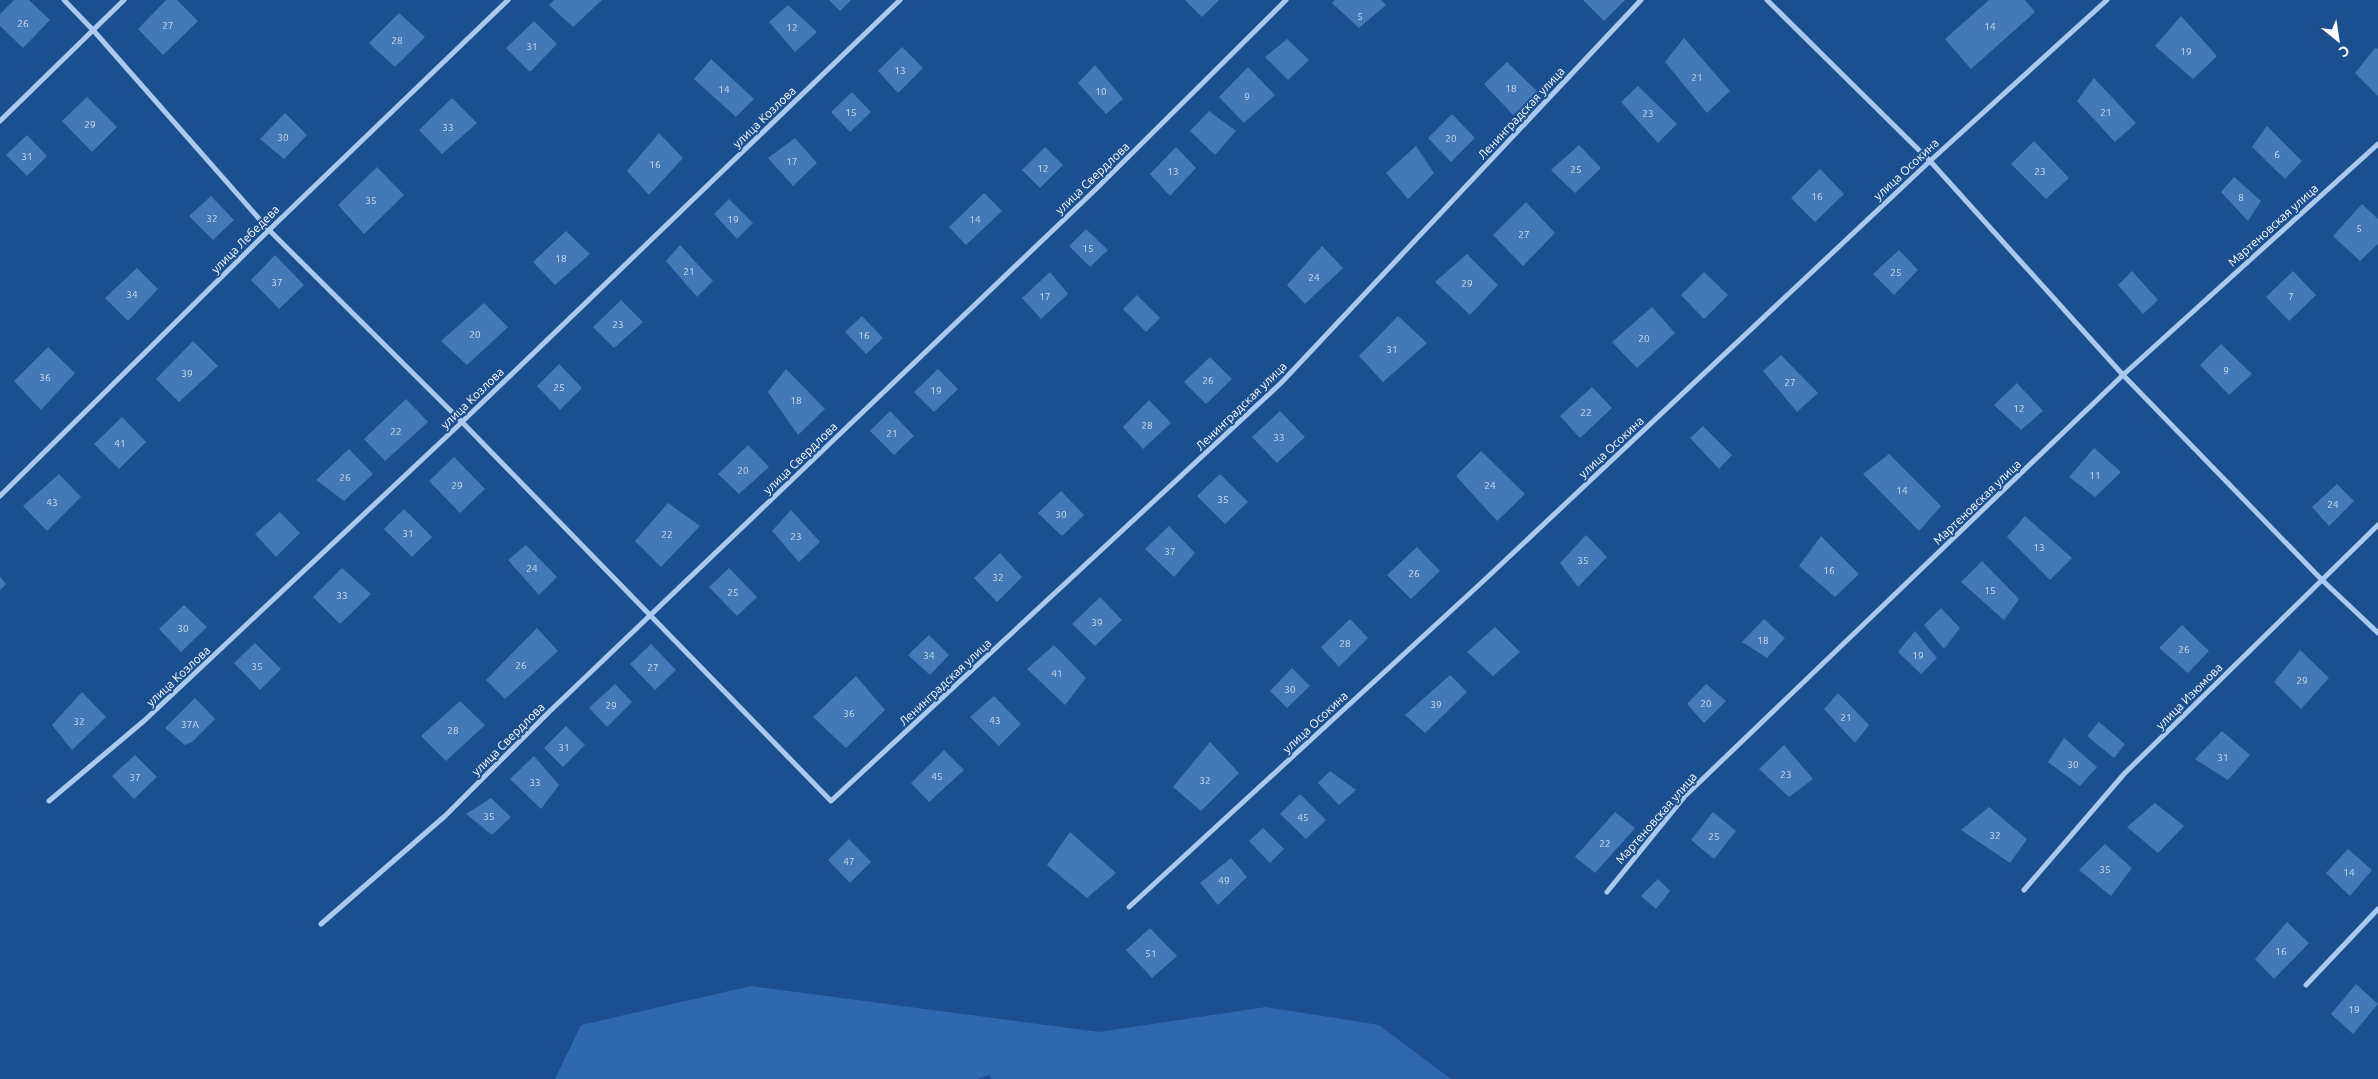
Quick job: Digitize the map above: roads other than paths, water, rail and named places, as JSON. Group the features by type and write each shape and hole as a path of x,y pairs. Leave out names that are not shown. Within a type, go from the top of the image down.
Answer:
{"street":[{"path":"64,0 93,30 268,230 462,422 650,616"},
{"path":"0,121 124,0"},
{"name":"улица Лебедева","path":"0,496 268,230 508,0"},
{"name":"улица Козлова","path":"49,801 145,720 462,422 900,0"},
{"name":"улица Свердлова","path":"321,924 445,816 650,616 1096,189 1286,0"},
{"name":"Ленинградская улица","path":"650,616 831,801 1281,383 1641,0"},
{"path":"1767,0 1930,160 2123,375 2322,580 2378,633"},
{"name":"улица Осокина","path":"1129,907 1479,585 1930,160 2107,0"},
{"name":"Мартеновская улица","path":"1607,892 1686,796 2123,375 2378,144"},
{"name":"улица Изюмова","path":"2024,890 2124,774 2378,525"},
{"path":"2306,985 2378,909"}]}
